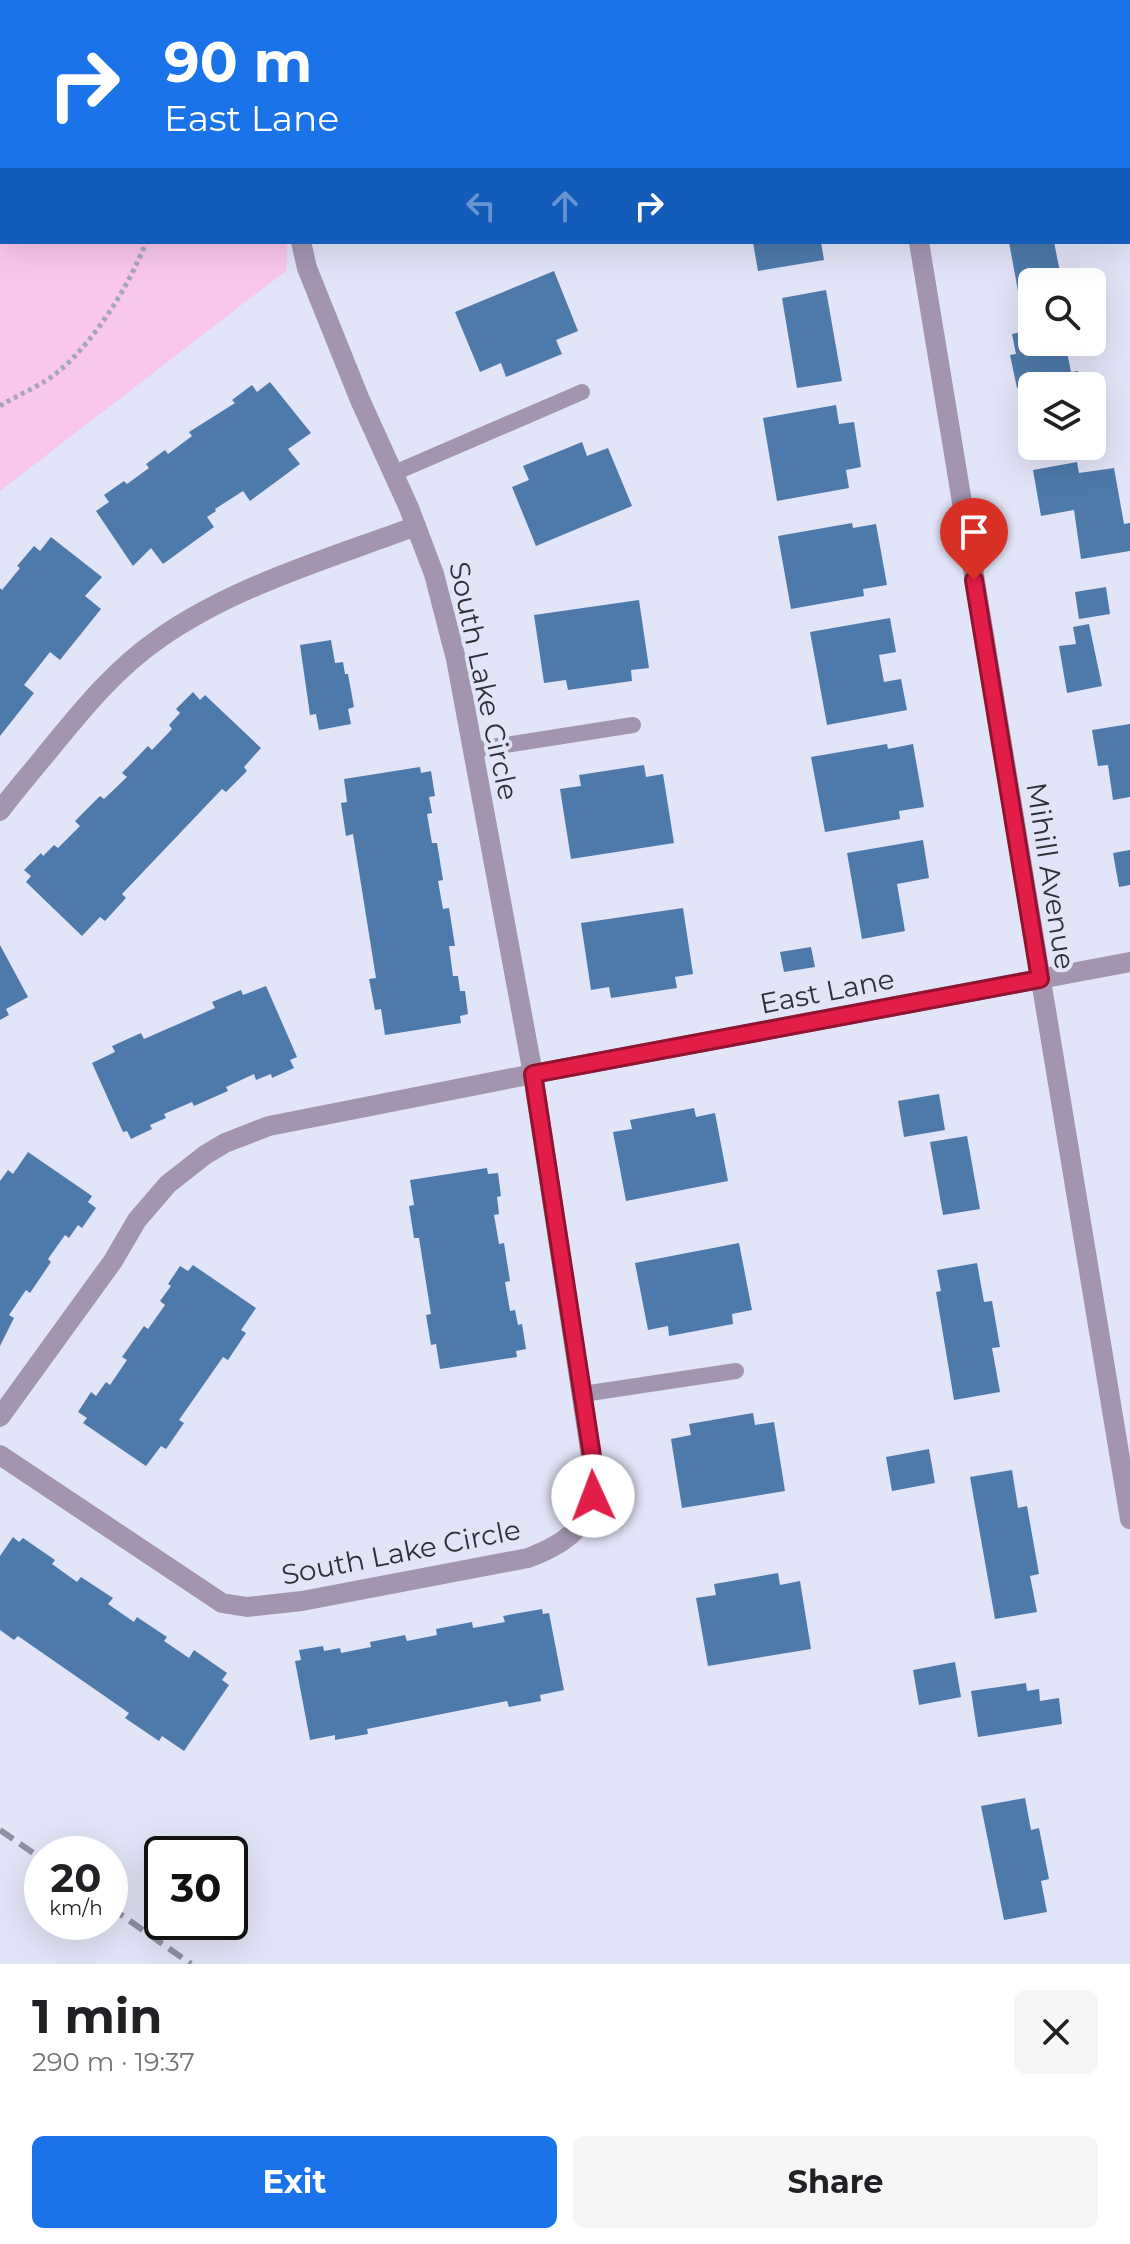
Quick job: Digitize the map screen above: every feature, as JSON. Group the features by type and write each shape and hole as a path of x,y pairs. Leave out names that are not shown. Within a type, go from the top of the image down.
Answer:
{"street":[{"name":"South Lake Circle","path":"0,1455 222,1603 247,1607 528,1558 564,1542 578,1529 593,1496 592,1456 533,1074 456,659 440,597 416,526 307,268 301,244"},
{"name":"Mihill Avenue","path":"919,244 1130,1519"},
{"path":"0,811 73,720 121,668 158,639 253,589 416,526"},
{"name":"East Lane","path":"533,1074 1130,962"},
{"path":"0,1417 113,1261 144,1211 168,1184 205,1155 225,1143 269,1126 533,1074"}],"lane":[{"path":"392,474 582,392"},
{"path":"473,750 633,725"},
{"path":"583,1394 736,1371"}],"path":[{"path":"0,406 59,371 99,327 137,267 145,244"}],"shaded area":[{"path":"0,244 287,244 287,270 0,491"}],"building":[{"path":"753,244 821,244 824,260 758,271"},
{"path":"1009,244 1054,244 1059,268 1018,268 1018,291"},
{"path":"554,271 578,331 556,340 562,354 506,377 501,363 480,372 455,312"},
{"path":"826,290 842,381 797,388 782,298"},
{"path":"1018,333 1018,356 1068,356 1071,372 1018,372 1017,388 1010,355 1016,354 1012,334"},
{"path":"270,382 311,433 288,449 300,464 250,501 243,491 215,509 207,517 214,527 163,564 151,548 133,566 96,511 109,502 104,495 124,481 127,484 149,468 146,464 165,450 168,454 192,436 189,432 235,403 232,400 252,385 257,392"},
{"path":"836,405 839,424 854,422 861,467 846,470 849,488 777,501 763,418"},
{"path":"582,442 587,456 608,448 632,506 536,546 512,487 529,480 523,466"},
{"path":"1077,462 1079,473 1114,468 1124,524 1130,523 1130,551 1081,559 1074,510 1041,516 1033,470"},
{"path":"852,523 853,528 876,524 887,585 863,589 864,596 791,609 778,536"},
{"path":"51,537 102,577 85,596 101,609 60,660 50,652 24,685 34,693 0,736 0,588 2,590 20,568 17,566 34,546 40,551"},
{"path":"1106,587 1110,614 1079,619 1075,592"},
{"path":"639,600 649,668 631,670 632,681 568,690 566,680 544,683 534,615"},
{"path":"890,618 896,652 879,655 884,682 901,679 907,710 827,725 810,632"},
{"path":"1089,624 1102,686 1067,693 1059,646 1076,644 1073,627"},
{"path":"331,640 335,663 343,662 345,674 348,674 354,707 348,709 351,724 319,730 316,714 310,715 300,645"},
{"path":"193,692 200,700 205,695 261,748 244,767 247,771 226,792 222,789 122,894 126,898 105,921 100,917 82,936 26,882 31,876 24,870 41,853 43,856 54,845 58,848 80,826 75,821 100,796 104,799 127,777 122,773 148,746 152,750 172,729 169,725 180,713 176,709"},
{"path":"1130,724 1130,797 1113,800 1108,765 1098,766 1092,730"},
{"path":"887,744 888,749 913,744 924,807 899,811 900,819 825,832 811,757"},
{"path":"644,765 646,777 663,774 674,843 571,859 560,789 581,786 579,775"},
{"path":"420,767 421,773 431,771 435,796 429,797 432,813 427,814 432,843 437,843 443,880 438,881 443,909 449,908 455,946 449,946 453,976 458,976 460,991 465,991 468,1014 460,1016 461,1023 385,1035 381,1009 375,1010 369,979 376,978 353,834 346,836 341,803 347,802 344,779"},
{"path":"923,840 929,878 897,884 905,931 862,939 847,853"},
{"path":"1130,850 1130,885 1119,887 1113,853"},
{"path":"683,908 693,974 675,977 677,988 611,998 609,987 591,990 581,923"},
{"path":"0,945 28,997 6,1009 9,1015 0,1020"},
{"path":"811,947 815,967 784,972 780,952"},
{"path":"266,986 297,1057 290,1060 294,1068 272,1078 271,1074 256,1080 254,1074 226,1087 228,1091 194,1106 192,1102 164,1114 166,1118 150,1125 152,1129 131,1139 127,1131 123,1132 92,1063 115,1052 112,1046 141,1033 144,1039 215,1008 212,1002 241,990 243,995"},
{"path":"939,1094 945,1130 904,1137 898,1101"},
{"path":"694,1108 696,1117 715,1113 728,1181 626,1201 613,1132 632,1129 630,1120"},
{"path":"967,1136 980,1209 943,1215 930,1142"},
{"path":"28,1152 92,1196 88,1202 96,1208 82,1228 78,1225 69,1238 65,1235 30,1293 26,1290 9,1315 14,1318 0,1346 0,1181 8,1170 13,1174"},
{"path":"487,1168 488,1174 498,1173 501,1196 497,1197 499,1214 494,1215 499,1244 504,1243 510,1281 505,1282 510,1311 515,1310 518,1325 522,1324 526,1349 516,1351 517,1357 440,1369 436,1344 431,1345 426,1315 431,1314 419,1238 414,1238 409,1206 414,1205 410,1180"},
{"path":"739,1243 752,1310 732,1314 733,1324 669,1336 668,1326 648,1330 635,1263"},
{"path":"977,1263 984,1302 992,1301 1000,1347 992,1348 1000,1392 954,1400 936,1292 941,1291 937,1270"},
{"path":"193,1265 256,1308 241,1330 246,1333 228,1360 223,1357 179,1420 184,1423 166,1449 161,1446 146,1466 83,1423 87,1418 78,1412 91,1392 96,1396 106,1382 110,1385 127,1360 122,1357 144,1326 148,1329 165,1305 160,1301 180,1266 188,1271"},
{"path":"753,1413 755,1425 774,1422 785,1491 682,1508 671,1439 691,1435 689,1424"},
{"path":"929,1449 935,1483 892,1491 886,1457"},
{"path":"1012,1470 1018,1508 1027,1506 1039,1574 1030,1576 1037,1612 995,1619 970,1477"},
{"path":"13,1537 19,1542 23,1538 55,1560 52,1564 77,1582 81,1577 113,1598 108,1604 134,1622 137,1617 167,1637 164,1641 189,1658 194,1650 227,1673 222,1680 229,1685 184,1751 162,1736 159,1741 125,1718 129,1713 18,1636 14,1640 0,1630 0,1556"},
{"path":"778,1573 780,1585 800,1581 811,1649 708,1666 696,1598 716,1595 714,1584"},
{"path":"542,1609 543,1614 549,1613 564,1690 540,1695 541,1701 509,1707 507,1701 367,1729 368,1734 335,1740 335,1735 310,1740 295,1661 301,1660 299,1650 323,1646 324,1651 340,1648 341,1653 371,1647 370,1642 405,1635 407,1641 437,1635 436,1629 472,1622 473,1628 505,1622 503,1616"},
{"path":"955,1662 961,1697 919,1705 913,1670"},
{"path":"1026,1683 1027,1691 1039,1689 1040,1701 1059,1698 1062,1724 978,1737 971,1691"},
{"path":"1025,1798 1031,1830 1039,1828 1049,1879 1041,1881 1047,1912 1004,1920 981,1806"}],"railway":[{"path":"0,1830 24,1847"},
{"path":"128,1920 191,1964"}],"route":[{"path":"593,1496 592,1456 533,1074 1040,979 974,580"}]}
